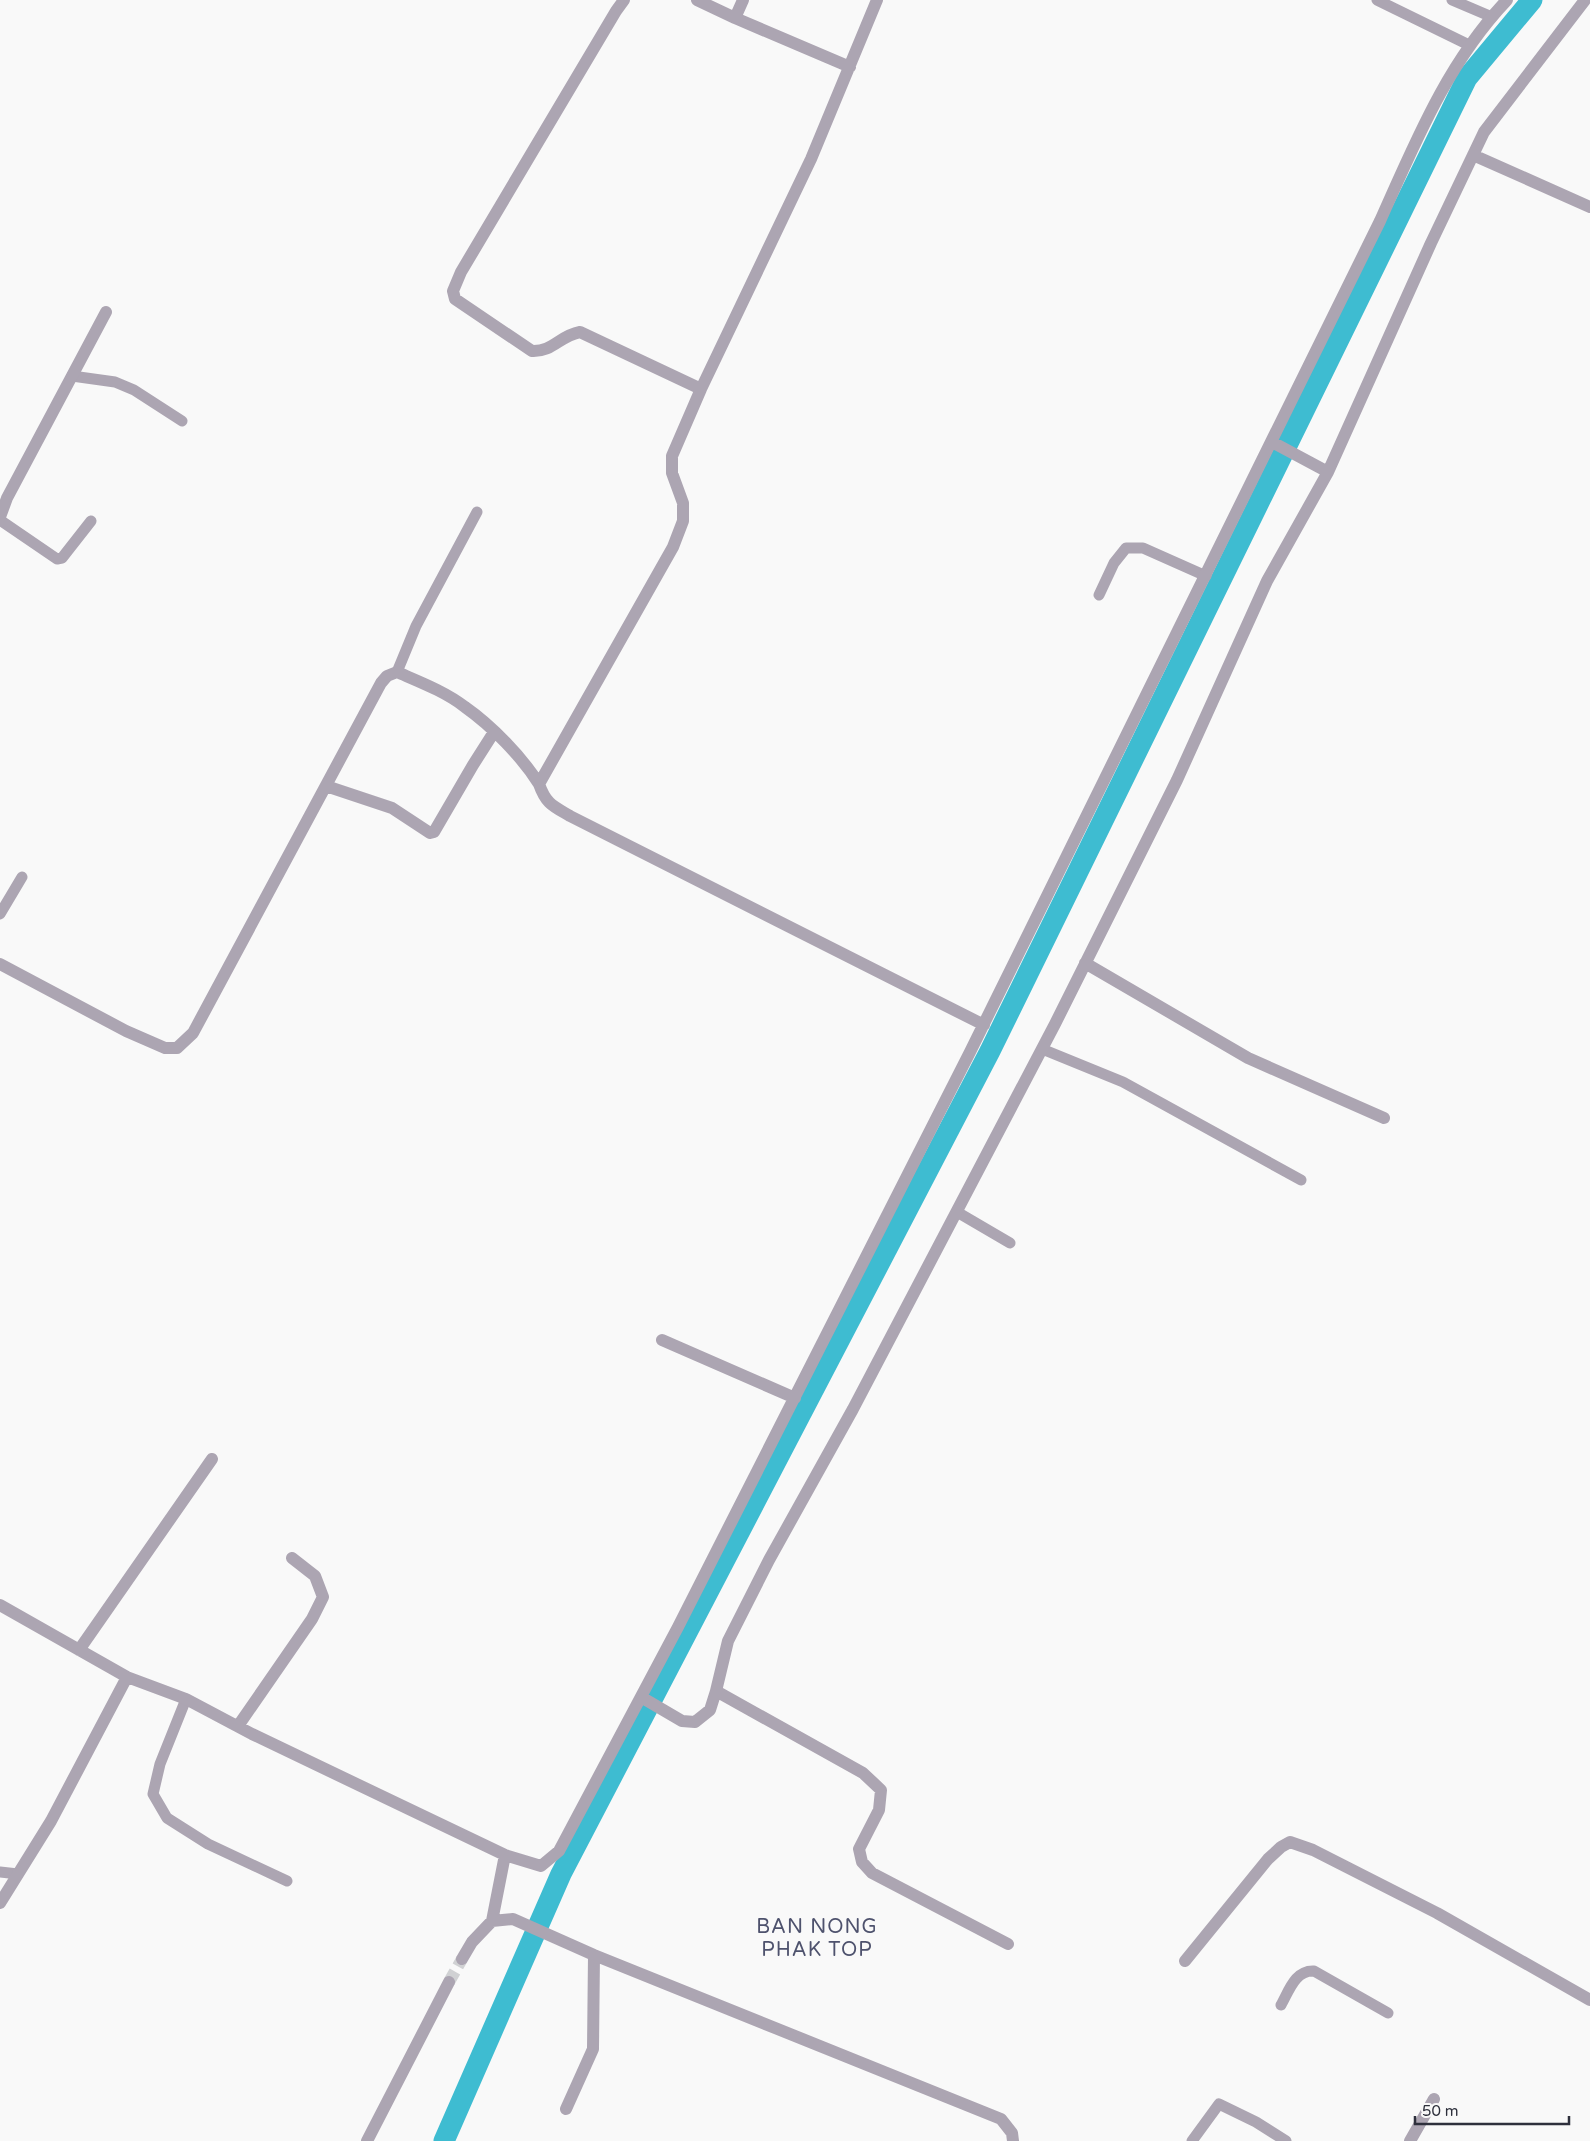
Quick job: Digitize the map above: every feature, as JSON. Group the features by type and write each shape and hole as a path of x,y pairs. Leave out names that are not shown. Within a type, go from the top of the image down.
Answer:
{"street":[{"path":"624,0 461,272 453,291 455,299 532,351 544,351 570,334 580,332 701,389"},
{"path":"697,0 850,67"},
{"path":"735,18 743,0"},
{"path":"539,784 672,547 683,521 684,503 672,472 672,456 701,389 811,159 877,0"},
{"path":"0,1605 127,1677 186,1699 505,1855 541,1866 559,1851 643,1698 984,1025 1206,576 1275,444 1380,222 1422,127 1456,64 1469,45 1507,0"},
{"path":"643,1698 682,1720 695,1722 710,1710 728,1641 769,1560 854,1409 1085,964 1177,780 1268,581 1324,470 1484,132 1585,0"},
{"path":"1473,155 1590,207"},
{"path":"0,519 4,496 106,312"},
{"path":"1275,444 1324,470"},
{"path":"0,964 126,1031 165,1048 177,1048 194,1033 381,683 388,676 397,672 464,706 494,732 528,767 539,784 544,799 550,805 984,1025"},
{"path":"326,786 392,808 430,833 434,832 494,732"},
{"path":"1085,964 1248,1058 1384,1118"},
{"path":"662,1340 795,1398"},
{"path":"79,1650 212,1459"},
{"path":"238,1726 312,1619 323,1597 315,1576 292,1558"},
{"path":"0,1903 51,1821 127,1677"},
{"path":"716,1691 863,1773 881,1790 879,1810 859,1849 862,1862 872,1873 1008,1944"},
{"path":"1185,1961 1268,1859 1281,1847 1290,1842 1313,1850 1437,1912 1590,2000"},
{"path":"462,1959 472,1942 492,1921 505,1855"},
{"path":"492,1921 513,1920 594,1955 1000,2119 1012,2133 1013,2141"},
{"path":"566,2109 593,2049 594,1955"},
{"path":"367,2141 449,1982"},
{"path":"1410,2141 1434,2099"}],"lane":[{"path":"1377,0 1469,45"},
{"path":"1452,0 1492,17"},
{"path":"72,376 115,382 134,390 182,421"},
{"path":"397,672 416,626 477,512"},
{"path":"0,519 57,559 62,558 91,521"},
{"path":"1099,595 1114,563 1126,548 1143,548 1206,576"},
{"path":"0,914 22,876"},
{"path":"1042,1049 1123,1082 1301,1180"},
{"path":"956,1212 1010,1243"},
{"path":"186,1699 160,1764 153,1794 168,1818 192,1834 208,1844 287,1881"},
{"path":"0,1872 18,1874"},
{"path":"1281,2005 1298,1976 1306,1971 1314,1971 1388,2013"},
{"path":"1192,2141 1221,2100 1286,2141"}],"waterway":[{"path":"444,2141 561,1874 990,1051 1467,78 1532,0"}],"tunnel":[{"path":"449,1982 462,1959"}],"district":[{"name":"BAN NONG PHAK TOP","path":"817,1938"}]}
